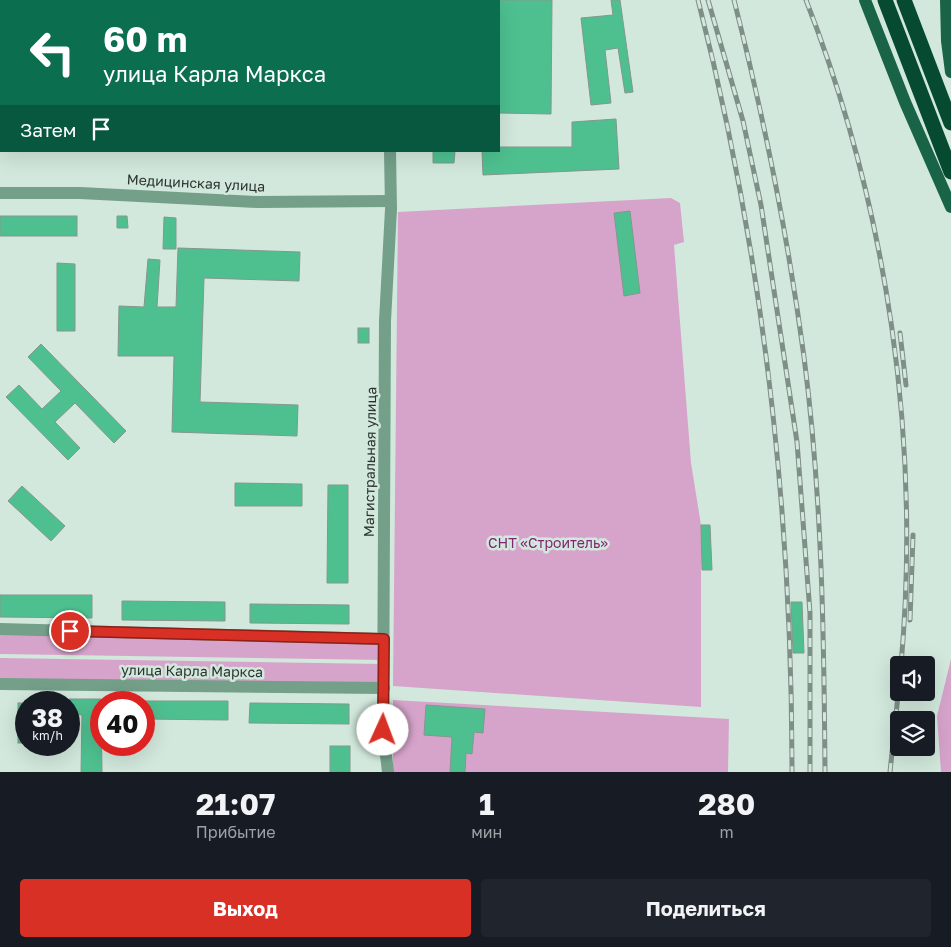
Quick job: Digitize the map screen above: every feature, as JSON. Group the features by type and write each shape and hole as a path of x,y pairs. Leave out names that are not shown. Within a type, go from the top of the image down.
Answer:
{"highway":[{"path":"886,0 951,172"},
{"path":"904,0 951,123"}],"main road":[{"path":"865,0 905,102 951,206"},
{"path":"946,0 947,41 951,72"}],"street":[{"name":"Магистральная улица","path":"388,772 383,730 385,321 390,152"},
{"name":"Медицинская улица","path":"0,193 97,193 258,202 390,201"},
{"path":"0,629 384,639"},
{"name":"улица Карла Маркса","path":"0,684 384,688"}],"green space":[{"name":"СНТ «Строитель»","path":"671,198 680,203 684,242 674,245 691,463 701,525 701,707 393,686 398,212"},
{"path":"0,634 383,640 383,660 0,654"},
{"path":"0,658 383,664 382,686 0,680"},
{"path":"951,659 951,772 941,772 937,716"},
{"path":"393,700 729,719 728,772 393,772"}],"building":[{"path":"500,0 552,0 551,114 500,113"},
{"path":"611,0 620,0 633,92 625,93 618,48 605,50 611,103 591,105 581,18 613,15"},
{"path":"616,119 619,169 483,175 482,152 500,152 500,147 572,147 572,122"},
{"path":"433,152 455,152 454,163 433,163"},
{"path":"630,211 640,293 624,296 614,213"},
{"path":"0,216 77,216 77,236 0,236"},
{"path":"117,216 127,216 128,228 117,228"},
{"path":"164,217 176,218 176,249 163,249"},
{"path":"178,248 300,252 299,281 204,278 200,402 298,405 297,436 172,432 174,356 118,356 119,306 144,307 148,259 160,260 157,307 176,307"},
{"path":"57,263 75,264 75,331 57,331"},
{"path":"358,328 369,328 369,343 358,343"},
{"path":"41,344 126,431 114,443 75,403 55,422 80,448 68,460 6,397 19,385 42,409 61,391 28,357"},
{"path":"235,483 302,484 302,506 235,506"},
{"path":"328,485 348,485 348,583 327,583"},
{"path":"22,486 65,526 51,541 8,501"},
{"path":"701,525 710,525 712,570 702,570"},
{"path":"0,595 92,595 92,618 0,617"},
{"path":"122,601 225,602 225,621 122,620"},
{"path":"791,602 802,602 804,653 793,653"},
{"path":"250,604 349,605 349,624 250,623"},
{"path":"80,699 90,699 90,756 102,756 102,772 81,772 82,715 80,715"},
{"path":"155,701 228,701 228,720 155,719"},
{"path":"250,703 349,704 349,724 249,723"},
{"path":"426,705 485,709 483,733 474,732 472,754 466,753 465,772 450,772 452,737 424,735"},
{"path":"330,746 350,746 350,772 330,772"}],"railway":[{"path":"698,0 721,95 740,191 769,383 786,577 791,674 792,772"},
{"path":"708,0 743,121 761,205 797,442 810,613 810,772"},
{"path":"734,0 774,178 791,267 804,357 815,461 821,564 825,772"},
{"path":"806,0 834,80 858,161 877,244 892,327 901,412 906,496 906,581 902,656"},
{"path":"900,333 906,385"},
{"path":"910,620 913,535"},
{"path":"890,772 897,701"}],"route":[{"path":"70,631 384,639 385,693 383,730"}]}
